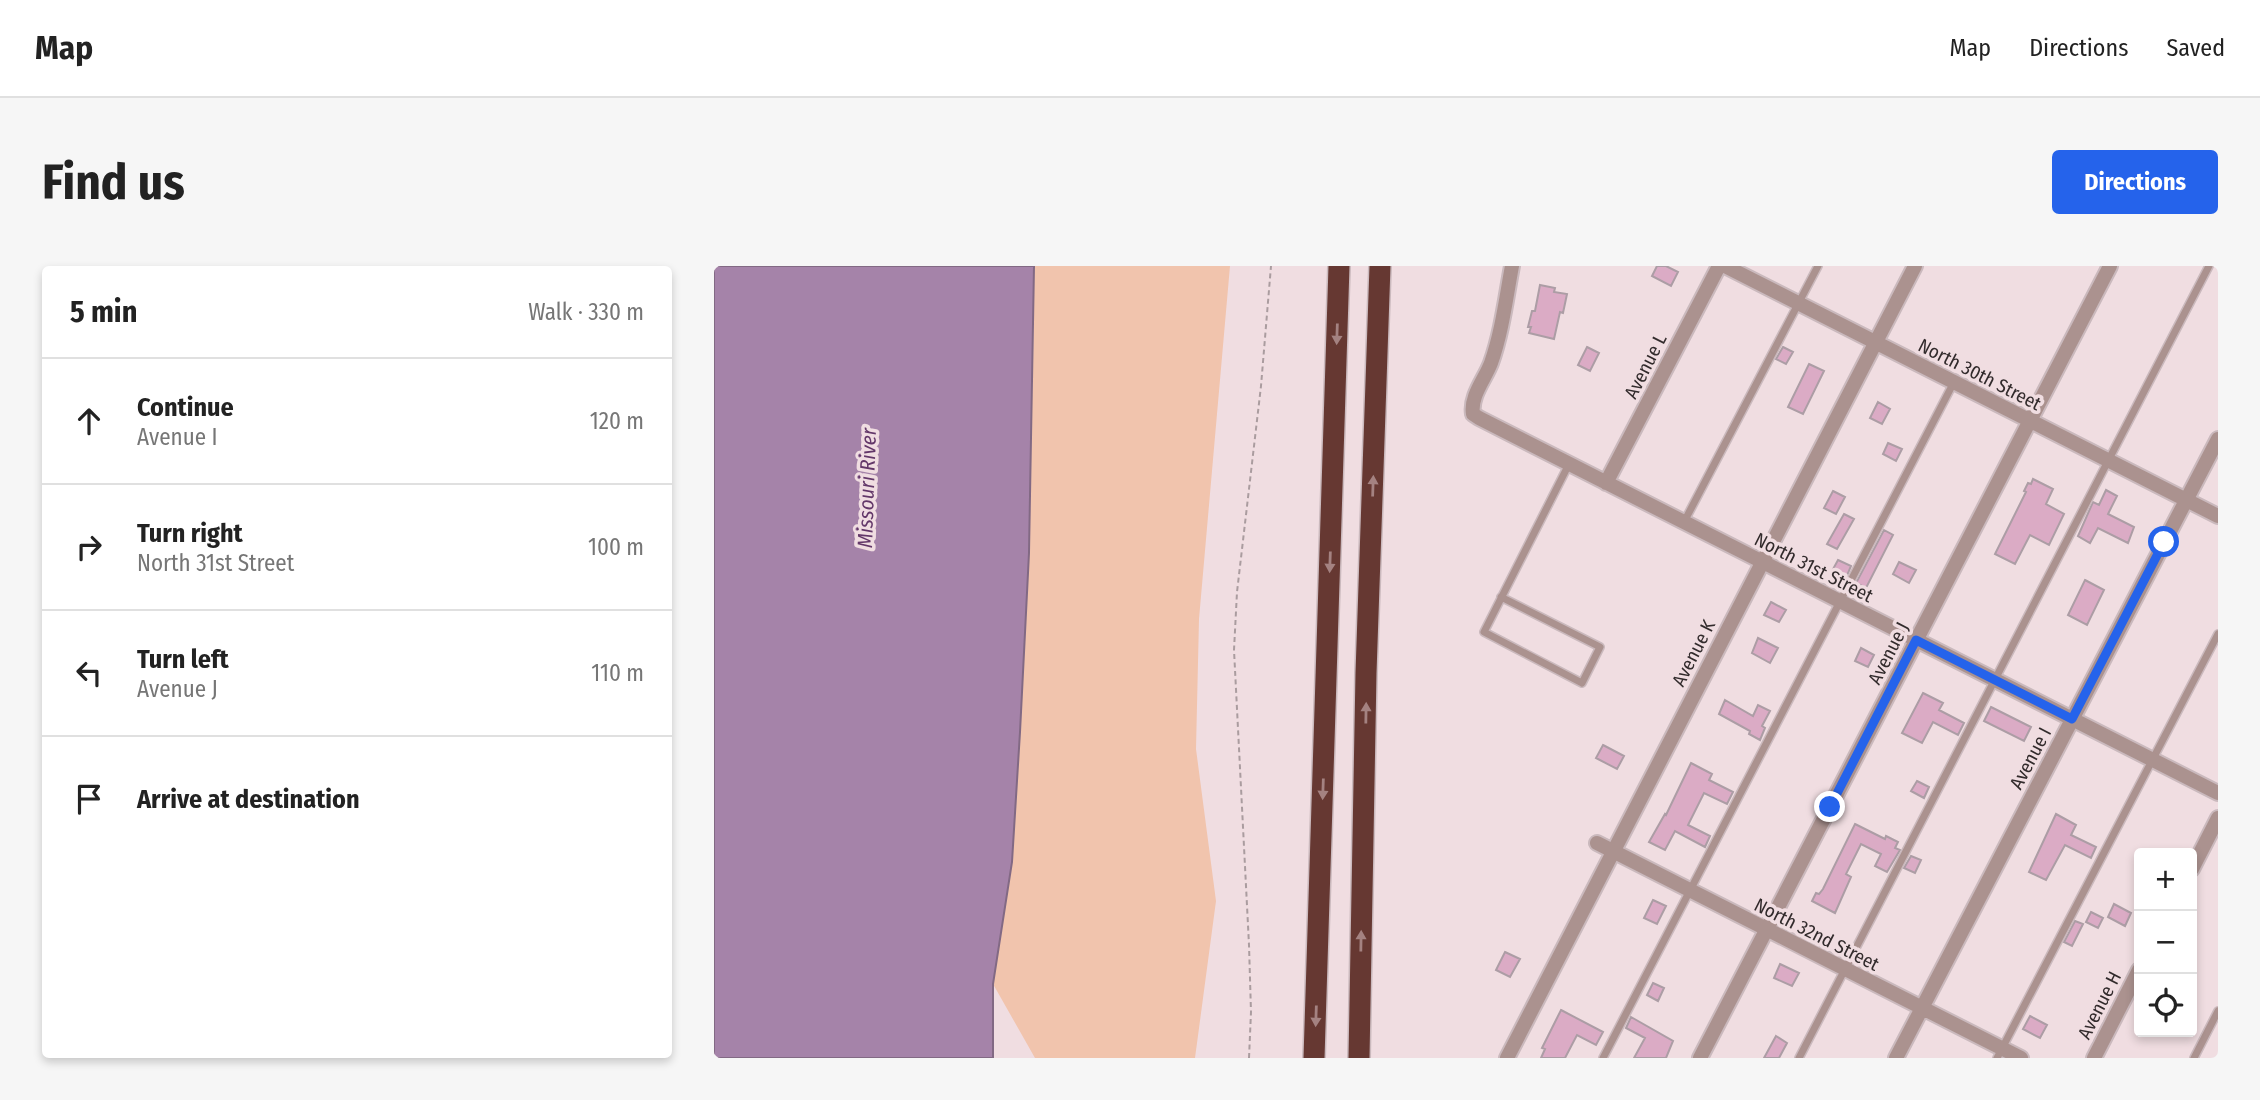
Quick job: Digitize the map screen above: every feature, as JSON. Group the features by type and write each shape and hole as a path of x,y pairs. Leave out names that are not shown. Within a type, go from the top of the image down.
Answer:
{"highway":[{"path":"1314,1058 1339,266"},
{"path":"1359,1058 1366,673 1380,266"}],"street":[{"name":"North 31st Street","path":"1512,266 1497,343 1472,403 1473,414 2218,793"},
{"name":"Avenue L","path":"1606,483 1718,266"},
{"name":"North 30th Street","path":"1725,266 2218,516"},
{"name":"Avenue K","path":"1507,1058 1915,266"},
{"name":"Avenue J","path":"1700,1058 2110,266"},
{"name":"Avenue I","path":"1896,1058 2218,439"},
{"path":"2197,859 2218,818"},
{"name":"North 32nd Street","path":"1597,843 1922,1008 1999,1053 2021,1058"},
{"name":"Avenue H","path":"2094,1058 2137,974"}],"lane":[{"path":"1684,523 1818,266"},
{"path":"1799,1058 2209,266"},
{"path":"1603,1058 1954,382"},
{"path":"1501,597 1600,647 1581,682 1484,632 1501,597 1569,464"},
{"path":"1999,1053 2218,634"},
{"path":"2194,1058 2218,1011"}],"path":[{"path":"1249,1058 1249,945 1234,650 1237,592 1261,386 1271,266"}],"shaded area":[{"path":"1034,266 1230,266 1199,619 1196,749 1216,901 1195,1058 1035,1058 993,984 1012,862 1020,732"}],"water":[{"name":"Missouri River","path":"714,266 1034,266 1029,553 1020,732 1012,862 993,984 993,1058 714,1058"}],"building":[{"path":"1657,266 1666,266 1678,272 1671,286 1652,276"},
{"path":"1540,285 1555,288 1554,292 1567,294 1554,339 1529,333 1531,327 1528,327 1532,311 1535,311"},
{"path":"1587,347 1599,353 1590,371 1578,365"},
{"path":"1783,347 1793,352 1786,364 1776,359"},
{"path":"1809,364 1824,371 1803,414 1788,407"},
{"path":"1878,402 1890,409 1882,424 1870,418"},
{"path":"1888,443 1902,449 1896,461 1883,454"},
{"path":"2033,479 2053,489 2046,504 2064,514 2049,545 2030,535 2015,564 1995,554 2028,483 2031,484"},
{"path":"2106,490 2117,496 2108,514 2134,527 2128,543 2098,528 2090,543 2078,536 2093,502 2099,505"},
{"path":"1833,491 1845,497 1836,514 1824,508"},
{"path":"1844,514 1854,519 1837,549 1827,544"},
{"path":"1884,530 1893,535 1866,588 1856,583"},
{"path":"1838,560 1851,566 1846,578 1832,571"},
{"path":"1899,562 1916,570 1909,583 1893,574"},
{"path":"2085,580 2104,590 2087,625 2068,615"},
{"path":"1771,602 1786,610 1779,622 1764,615"},
{"path":"1758,638 1778,648 1770,663 1752,653"},
{"path":"1861,648 1874,655 1868,667 1855,661"},
{"path":"1923,693 1943,703 1939,710 1964,723 1958,735 1933,722 1922,743 1902,733"},
{"path":"1725,700 1753,716 1758,705 1770,711 1762,726 1765,728 1760,740 1749,734 1750,731 1719,714"},
{"path":"1991,707 2031,727 2024,741 1984,721"},
{"path":"1603,745 1624,756 1617,769 1596,758"},
{"path":"1691,763 1712,774 1709,780 1733,792 1727,804 1704,793 1688,825 1710,836 1705,847 1675,831 1665,850 1649,842 1666,815"},
{"path":"1917,781 1929,787 1924,798 1911,791"},
{"path":"2056,814 2076,825 2071,835 2096,847 2091,858 2065,845 2046,880 2029,872"},
{"path":"1855,824 1885,839 1886,836 1898,842 1895,848 1900,850 1887,872 1875,866 1881,854 1861,844 1846,874 1851,877 1835,913 1812,901 1816,893 1819,894 1823,889"},
{"path":"1911,856 1921,860 1915,873 1904,868"},
{"path":"1653,900 1666,906 1657,924 1644,918"},
{"path":"2114,904 2131,913 2125,926 2108,917"},
{"path":"2091,912 2103,918 2098,928 2086,922"},
{"path":"2075,921 2083,924 2072,946 2064,942"},
{"path":"1505,952 1520,959 1510,977 1496,970"},
{"path":"1780,964 1799,973 1792,986 1774,978"},
{"path":"1653,983 1664,988 1658,1001 1647,995"},
{"path":"1561,1010 1603,1032 1596,1045 1577,1035 1565,1058 1541,1058 1545,1049 1542,1048"},
{"path":"2030,1016 2047,1025 2040,1038 2023,1029"},
{"path":"1631,1017 1673,1041 1666,1058 1634,1058 1645,1038 1626,1028"},
{"path":"1776,1036 1787,1043 1779,1058 1764,1058"}],"route":[{"path":"1830,807 1916,640 2072,719 2164,542"}]}
